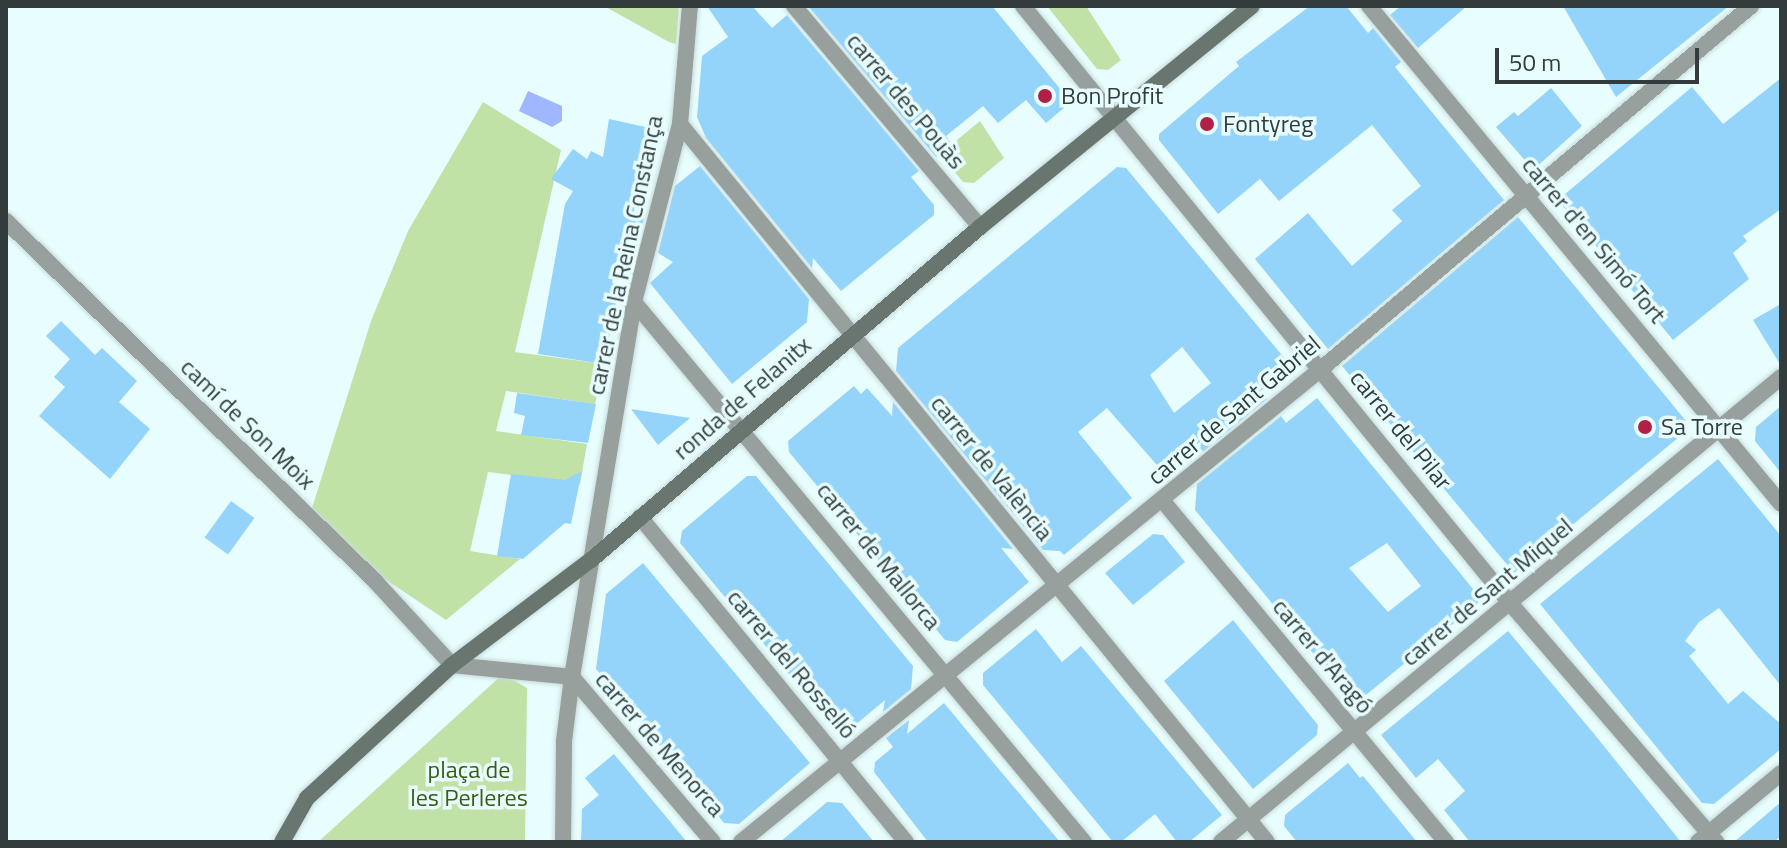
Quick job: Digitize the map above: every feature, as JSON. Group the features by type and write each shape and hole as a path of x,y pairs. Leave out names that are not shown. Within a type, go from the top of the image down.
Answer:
{"main road":[{"name":"ronda de Felanitx","path":"282,842 307,798 452,665 591,560 980,227 1252,6"}],"street":[{"name":"carrer de la Reina Constança","path":"563,842 564,741 572,677 634,302 680,124 690,6"},
{"name":"carrer des Pouàs","path":"794,6 980,227"},
{"name":"carrer del Pilar","path":"1023,6 1510,603 1707,839"},
{"name":"carrer d'en Simó Tort","path":"1369,6 1781,504"},
{"name":"carrer de Sant Gabriel","path":"741,842 1321,369 1751,6"},
{"name":"carrer de València","path":"680,124 1267,842"},
{"name":"camí de Son Moix","path":"6,221 375,581 452,665"},
{"name":"carrer de Mallorca","path":"634,302 743,428 1084,842"},
{"name":"carrer de Sant Miquel","path":"1221,842 1781,377"},
{"name":"carrer d'Aragó","path":"1162,500 1446,842"},
{"name":"carrer del Rosselló","path":"640,517 906,842"},
{"path":"452,665 572,677"},
{"name":"carrer de Menorca","path":"572,677 713,842"},
{"path":"1707,839 1781,773"}],"green space":[{"path":"604,6 679,6 676,44 669,42"},
{"path":"1047,6 1086,6 1121,60 1108,70 1097,69"},
{"path":"483,102 561,150 515,352 604,364 595,404 506,391 496,431 587,444 580,484 488,472 470,551 520,559 446,620 376,573 311,511 371,321 408,231"},
{"path":"980,121 1004,158 974,183 963,182 940,154"},
{"name":"plaça de les Perleres","path":"503,674 527,688 525,842 318,842"}],"water":[{"path":"528,91 562,106 562,121 552,127 519,111"}],"building":[{"path":"707,6 752,6 772,28 787,15 919,171 911,177 934,205 934,215 841,291 813,258 812,268 706,138 697,117 702,56 728,37"},
{"path":"808,6 992,6 1071,102 1046,123 1026,100 998,123 983,106 946,136 952,144 936,157"},
{"path":"1310,6 1346,6 1368,33 1373,28 1401,62 1395,67 1504,200 1328,349 1255,259 1308,213 1352,266 1402,221 1392,210 1421,186 1372,125 1279,201 1260,179 1218,214 1159,140 1159,134 1239,66 1236,62"},
{"path":"1401,6 1467,6 1418,48 1390,15"},
{"path":"1563,6 1729,6 1616,97"},
{"path":"1781,78 1781,209 1743,236 1747,241 1733,253 1749,279 1673,340 1558,200 1692,87 1723,124"},
{"path":"1551,88 1582,126 1533,170 1496,127 1514,112 1518,116"},
{"path":"609,119 650,128 632,221 646,210 638,241 623,231 612,283 627,285 624,298 616,303 604,364 538,354 565,204 573,191 551,179 573,149 587,159 591,151 603,157"},
{"path":"700,166 809,299 807,322 732,384 650,283 673,262 658,253 675,186"},
{"path":"1117,167 1126,168 1291,366 1260,391 1267,399 1200,454 1201,441 1163,472 1107,408 1078,432 1132,498 1064,555 1060,551 1043,550 896,371 898,348","holes":["1182,347 1211,383 1174,413 1150,375"]},
{"path":"1518,217 1686,421 1684,433 1514,573 1342,366"},
{"path":"1781,304 1781,366 1753,320"},
{"path":"61,321 95,355 102,348 137,381 119,402 150,429 110,479 39,416 65,387 54,377 70,359 46,336"},
{"path":"854,386 861,394 867,388 892,416 893,402 1013,549 1001,548 1029,582 957,642 945,640 789,452 788,441"},
{"path":"517,393 596,404 588,443 521,435 525,416 514,413"},
{"path":"1317,398 1482,600 1355,704 1195,510 1197,484 1281,416 1286,423","holes":["1387,543 1421,586 1388,612 1349,568"]},
{"path":"1781,406 1781,473 1755,441 1756,427"},
{"path":"631,409 690,418 658,445"},
{"path":"1718,459 1781,536 1781,686 1719,608 1699,622 1685,641 1696,650 1689,656 1728,704 1743,691 1781,724 1781,749 1714,804 1702,803 1540,604"},
{"path":"582,471 571,524 565,523 523,559 497,556 511,474 565,480"},
{"path":"747,476 756,476 913,666 911,689 883,712 885,700 848,731 836,731 680,543 682,531"},
{"path":"231,501 254,518 228,554 205,537"},
{"path":"1153,534 1163,535 1185,562 1133,605 1105,573"},
{"path":"643,563 810,763 739,824 724,823 596,669 606,594"},
{"path":"1233,620 1318,725 1317,735 1253,789 1164,681"},
{"path":"1036,629 1062,662 1081,646 1222,815 1189,842 1177,842 1155,814 1121,842 1113,842 983,685 983,673"},
{"path":"1508,631 1681,842 1470,842 1444,810 1465,791 1438,759 1416,778 1381,735"},
{"path":"944,703 1060,842 928,842 874,772 875,762 893,747 886,738 909,720 907,734"},
{"path":"614,754 687,842 581,842 582,809 599,795 585,778"},
{"path":"1348,763 1360,778 1363,776 1417,842 1297,842 1284,826 1285,815"},
{"path":"827,802 842,803 874,842 780,842"},
{"path":"1781,802 1781,836 1774,842 1734,842"}],"place":[{"name":"Bon Profit","path":"1045,96"},
{"name":"Fontyreg","path":"1207,124"},
{"name":"Sa Torre","path":"1645,427"}]}
